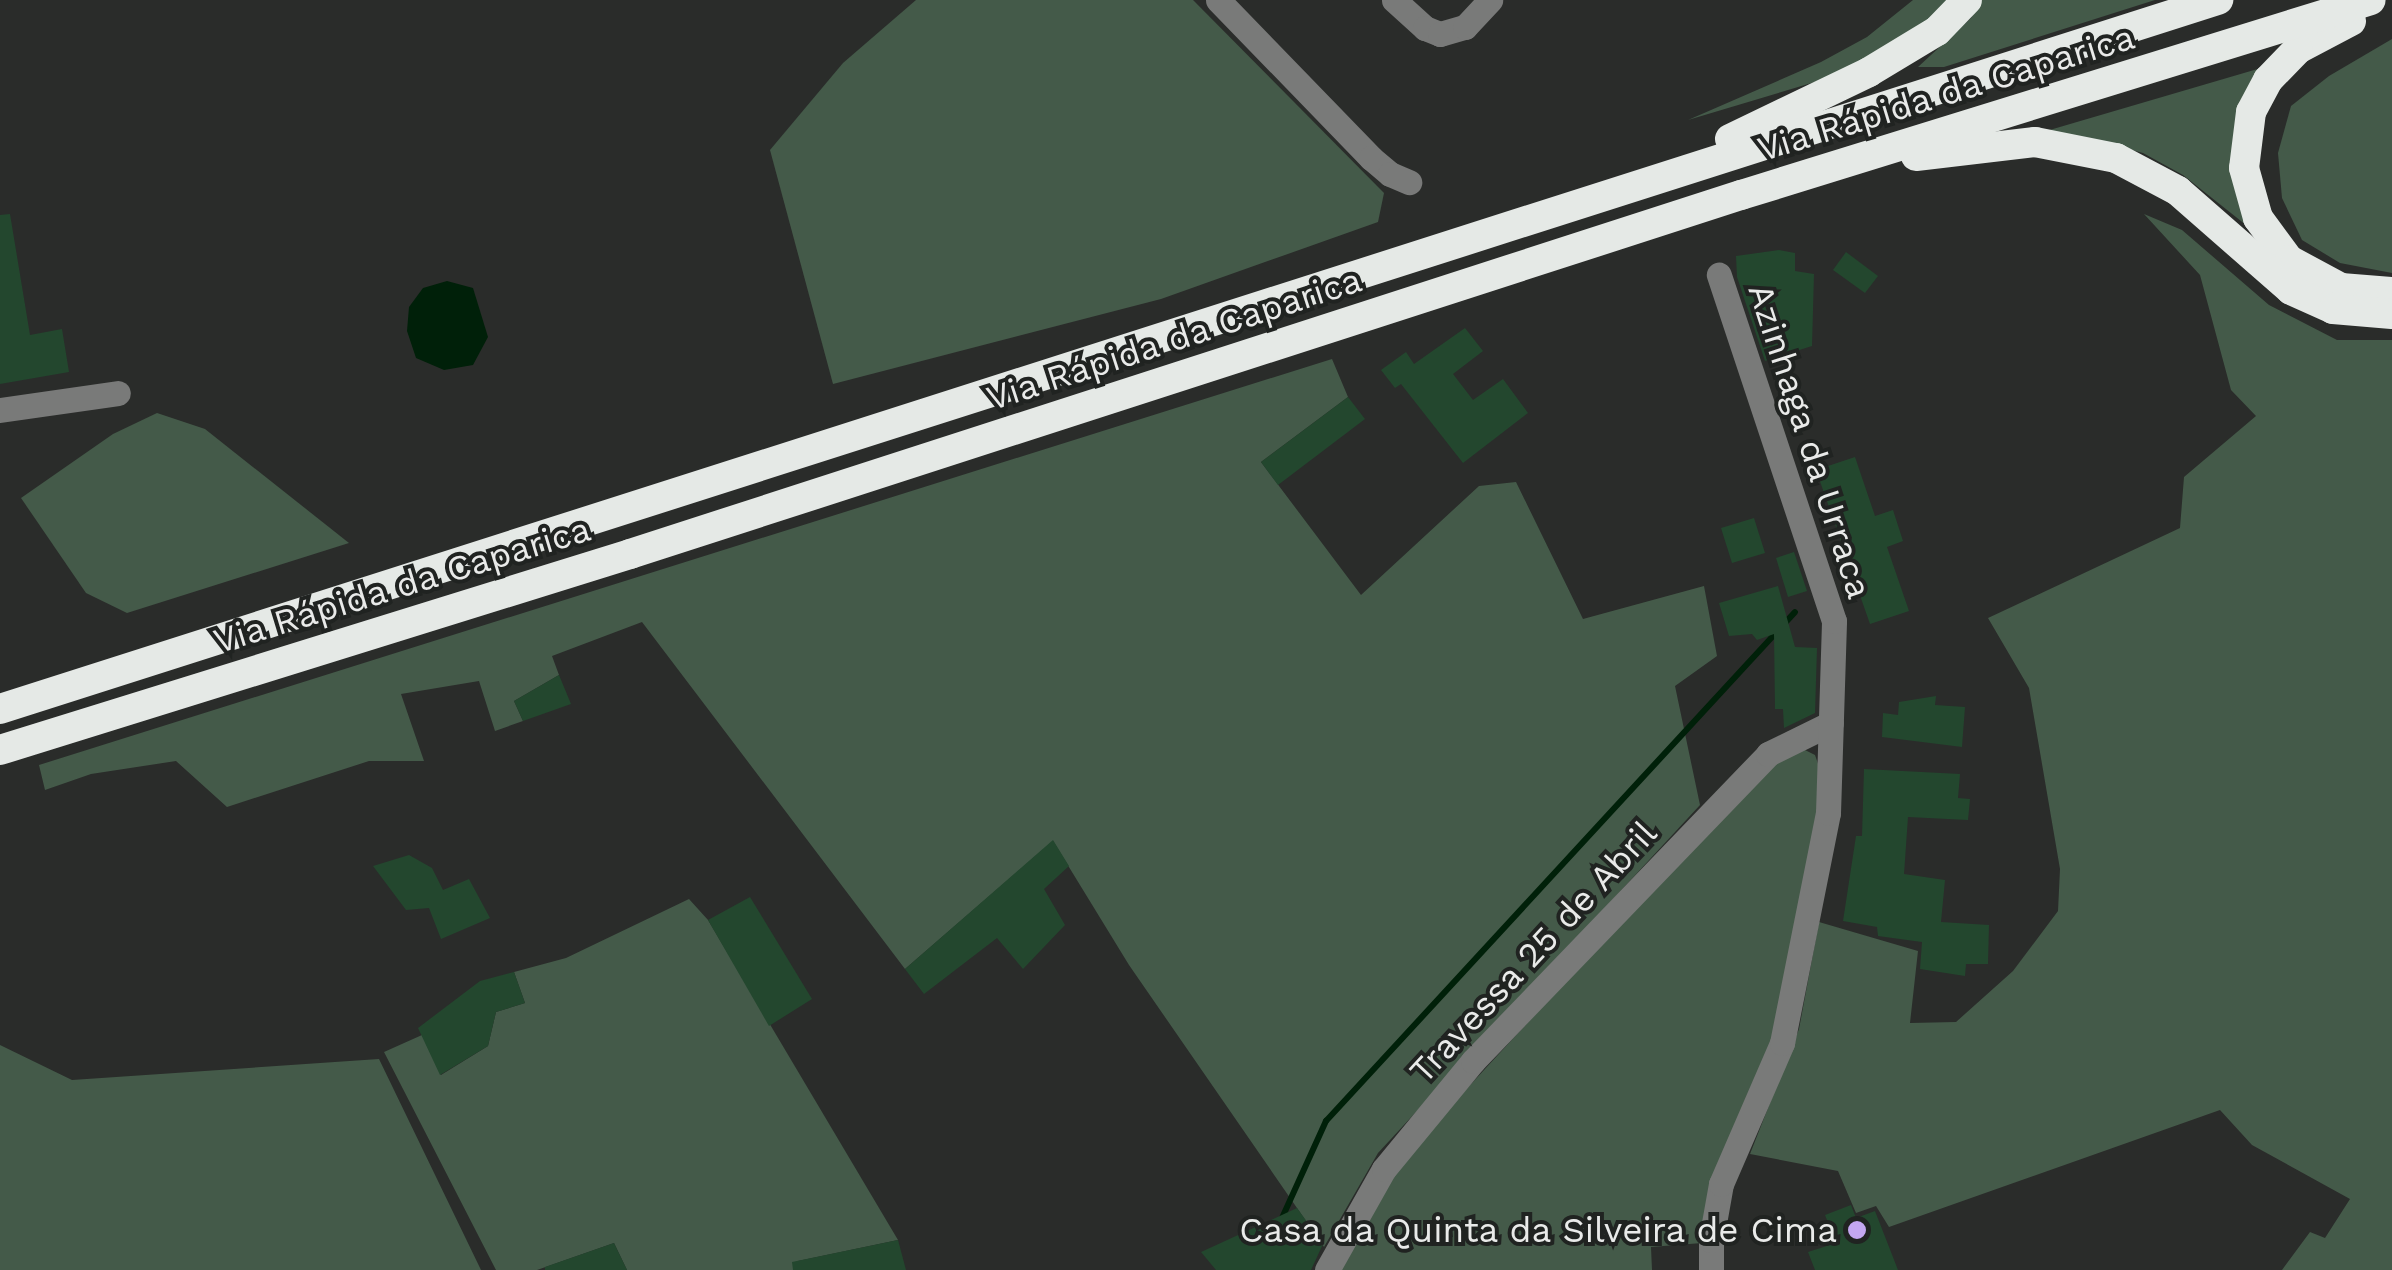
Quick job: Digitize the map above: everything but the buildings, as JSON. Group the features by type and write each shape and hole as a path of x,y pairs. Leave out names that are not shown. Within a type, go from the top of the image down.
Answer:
{"highway":[{"path":"1632,187 1869,72 1937,31 1967,0"},
{"name":"Via Rápida da Caparica","path":"0,709 2218,0"},
{"name":"Via Rápida da Caparica","path":"0,750 648,548 1828,168 2371,0"},
{"path":"2390,0 2298,48 2282,64 2258,97 2244,150 2252,204 2289,260 2340,288 2392,292"},
{"path":"1828,168 2019,143 2094,151 2138,167 2178,192 2271,274 2311,301 2356,314 2392,314"}],"street":[{"path":"1218,0 1371,158 1390,174 1408,182"},
{"path":"1394,0 1425,28 1440,34 1464,27 1490,0"},
{"name":"Azinhaga da Urraca","path":"1711,1270 1712,1227 1721,1184 1782,1043 1828,813 1834,621 1719,275"},
{"path":"0,410 118,393"},
{"name":"Travessa 25 de Abril","path":"1326,1270 1384,1169 1474,1061 1768,754 1832,723"}],"shaded area":[{"path":"916,0 1193,0 1384,193 1378,222 1161,299 833,384 770,150 843,63"},
{"path":"1913,0 1950,0 1939,16 1865,67 1688,120 1821,62 1867,37"},
{"path":"1982,0 2155,0 1944,67 1918,67 1971,18"},
{"path":"2392,39 2392,273 2340,263 2302,240 2282,198 2278,153 2291,106 2329,76"},
{"path":"2278,63 2247,101 2246,225 2183,175 2143,153 2088,138 2036,134"},
{"path":"2144,214 2182,230 2269,305 2337,340 2392,340 2392,1270 2282,1270 2310,1232 2325,1238 2350,1199 2252,1145 2220,1110 1889,1227 1876,1206 1856,1213 1838,1171 1750,1154 1799,1029 1819,922 1918,951 1910,1023 1956,1022 2013,971 2058,911 2060,869 2029,688 1988,618 2180,528 2184,477 2256,416 2231,390 2200,275"},
{"path":"447,281 473,288 488,337 473,365 444,370 416,358 407,331 409,307 423,288"},
{"path":"1332,359 1348,397 1261,462 1361,595 1479,486 1516,482 1583,619 1704,586 1717,656 1675,686 1700,805 1378,1153 1324,1247 1129,965 1053,841 905,969 642,622 552,656 559,675 514,701 523,721 495,731 479,681 401,694 424,761 369,761 227,807 176,761 91,774 45,790 39,765"},
{"path":"157,413 205,429 349,543 127,613 86,593 21,498 113,434"},
{"path":"1803,749 1815,755 1823,778 1780,1014 1702,1243 1651,1247 1652,1270 1334,1270 1402,1159 1764,766"},
{"path":"689,899 708,920 898,1240 798,1261 800,1270 627,1270 614,1243 537,1270 496,1270 384,1052 422,1035 441,1075 488,1046 496,1012 525,1003 514,972 566,958"},
{"path":"0,1045 72,1080 379,1059 481,1270 0,1270"}],"waterway":[{"path":"1282,1218 1326,1121 1795,612"}],"place":[{"name":"Casa da Quinta da Silveira de Cima","path":"1857,1230"}]}
